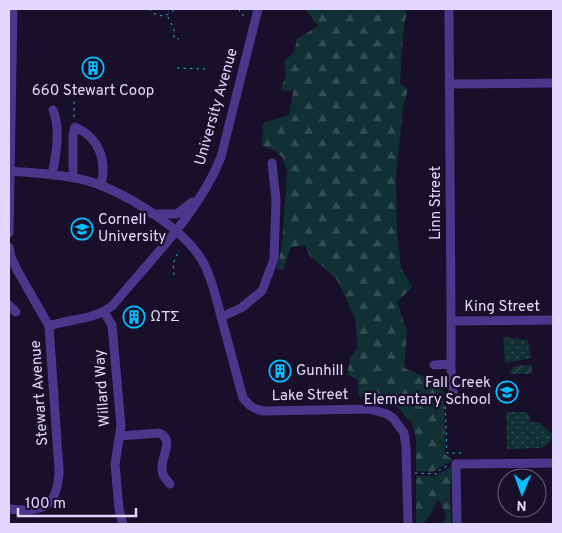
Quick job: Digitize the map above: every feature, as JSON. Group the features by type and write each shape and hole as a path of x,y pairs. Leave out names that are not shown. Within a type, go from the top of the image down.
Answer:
{"street":[{"path":"9,234 13,9"},
{"name":"University Avenue","path":"175,231 214,173 221,158 258,9"},
{"name":"Linn Street","path":"449,9 451,364 454,397"},
{"path":"449,84 553,84"},
{"path":"52,175 57,133 56,118 53,110"},
{"path":"73,178 73,136 75,128 86,133 99,150 104,168 101,185"},
{"path":"221,317 241,308 262,291 274,259 276,200 272,162"},
{"path":"10,171 73,178 101,185 125,196 175,231 113,305 104,312 94,317 64,321 50,326"},
{"path":"152,214 177,214 188,206 205,187"},
{"name":"Lake Street","path":"175,231 190,244 202,260 211,282 243,398 249,405 263,411 370,409 387,414 397,422 404,433 406,447 408,524"},
{"name":"Stewart Avenue","path":"9,247 10,257 50,326 59,483 55,495 44,506 34,510 9,509"},
{"name":"Willard Way","path":"104,312 112,325 120,421 120,436 115,464 119,509 123,524"},
{"name":"King Street","path":"451,320 553,320"},
{"path":"434,366 451,364"},
{"path":"120,436 159,433 164,435 167,440 167,446 162,468 163,475 170,484"},
{"path":"457,524 452,465 553,463"}],"path":[{"path":"149,9 155,14 167,16"},
{"path":"167,16 175,9"},
{"path":"239,9 240,13 245,17 255,20"},
{"path":"167,16 174,29 174,38 179,39"},
{"path":"176,68 205,69"},
{"path":"74,82 75,128"},
{"path":"174,275 174,264 179,250"},
{"path":"454,397 445,398 447,453 462,453"},
{"path":"414,473 436,474 436,472 452,465"}],"green space":[{"path":"305,9 407,9 403,35 400,83 408,89 403,108 396,175 397,233 401,268 412,287 397,302 407,331 404,368 423,376 444,392 445,454 453,460 432,472 416,471 416,439 412,423 399,409 384,400 359,397 358,380 348,375 349,359 358,348 355,318 336,278 309,255 305,245 291,247 283,270 277,269 282,245 287,172 282,157 274,150 262,146 263,123 289,115 293,91 281,90 286,74 284,61 294,53 297,39 318,26"},
{"path":"503,337 528,340 531,358 505,363"},
{"path":"521,365 532,365 532,374 509,374 512,368"},
{"path":"508,412 526,412 530,416 530,422 539,422 552,434 552,439 542,448 507,449 506,414"},
{"path":"452,466 450,492 451,524 444,524 446,514 438,499 423,524 416,524 416,476 435,476"}],"place":[{"name":"660 Stewart Coop","path":"93,68"},
{"name":"Cornell University","path":"82,229"},
{"name":"ΩΤΣ","path":"134,317"},
{"name":"Gunhill","path":"280,371"},
{"name":"Fall Creek Elementary School","path":"507,392"}]}
